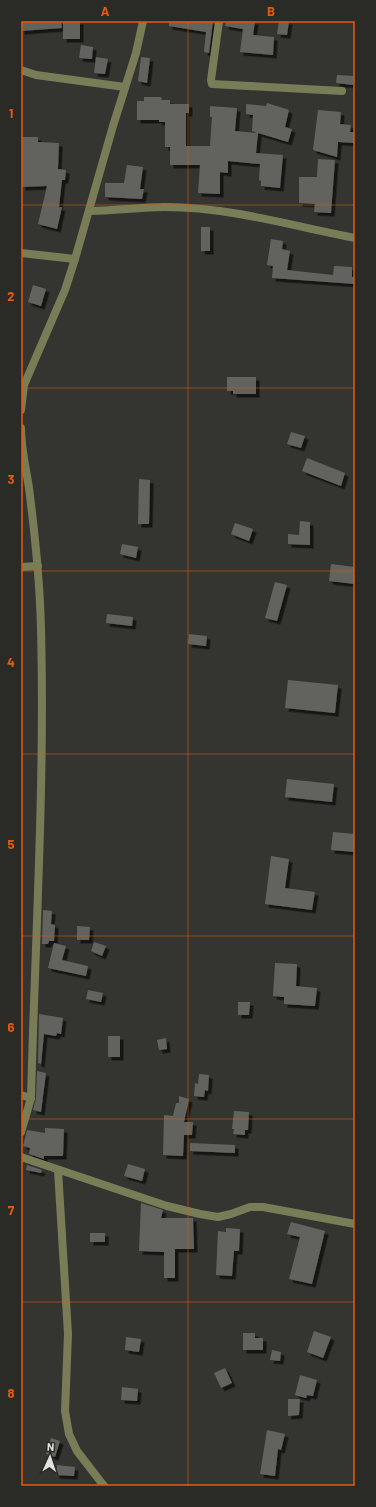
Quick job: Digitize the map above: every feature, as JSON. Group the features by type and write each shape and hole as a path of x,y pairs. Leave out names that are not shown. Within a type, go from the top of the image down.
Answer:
{"street":[{"path":"21,410 24,385 65,290 75,259 143,21"},
{"path":"219,21 211,80 212,84 342,91"},
{"path":"21,70 36,75 125,87"},
{"path":"88,210 118,211 165,207 230,213 355,238"},
{"path":"21,253 75,259"},
{"path":"21,428 21,444 28,483 38,566 41,628 42,752 31,1098 21,1132"},
{"path":"21,567 38,566"},
{"path":"21,1095 31,1098"},
{"path":"21,1156 58,1170 167,1206 206,1215 218,1217 250,1207 263,1207 355,1224"},
{"path":"58,1170 68,1334 65,1411 69,1434 77,1451 104,1486"}],"building":[{"path":"21,21 61,21 62,28 21,31"},
{"path":"63,21 80,21 80,39 63,39"},
{"path":"169,21 213,21 209,53 204,52 206,32 169,26"},
{"path":"226,21 255,21 253,35 274,37 273,55 240,52 243,29 225,26"},
{"path":"279,21 289,21 287,35 277,34"},
{"path":"81,45 93,47 92,59 79,58"},
{"path":"96,57 108,59 105,74 94,73"},
{"path":"141,57 150,58 147,83 138,81"},
{"path":"337,75 354,76 353,85 336,83"},
{"path":"144,97 161,97 162,100 170,100 170,104 189,104 189,113 186,113 186,146 210,146 212,117 210,117 210,106 237,108 235,131 257,133 252,131 253,115 246,114 246,104 266,106 267,103 289,110 285,127 292,129 288,142 258,133 256,153 283,155 280,188 261,186 261,181 259,180 260,164 228,161 228,173 220,172 220,194 198,193 200,165 170,165 170,147 165,147 165,122 159,122 159,120 137,120 137,101 144,101"},
{"path":"318,110 341,112 340,124 351,125 350,132 355,132 355,143 338,142 337,157 313,150"},
{"path":"21,137 38,137 38,142 59,143 58,169 66,170 65,180 62,180 59,207 62,207 57,229 38,224 47,186 22,187"},
{"path":"318,159 335,160 331,213 314,212 315,204 299,203 299,177 317,177"},
{"path":"127,165 143,167 140,189 144,189 142,199 105,197 105,183 124,183"},
{"path":"201,227 210,227 210,251 201,251"},
{"path":"271,239 283,241 282,249 290,251 287,270 333,275 334,266 352,267 352,277 355,277 355,284 272,278 273,266 267,265"},
{"path":"33,285 46,289 41,306 28,302"},
{"path":"227,377 256,377 256,394 233,394 233,391 227,391"},
{"path":"291,432 305,436 301,448 287,444"},
{"path":"307,458 345,473 341,486 302,471"},
{"path":"139,479 150,480 149,524 138,524"},
{"path":"300,521 310,522 310,545 288,544 288,534 299,535"},
{"path":"235,523 253,529 249,541 231,534"},
{"path":"122,544 138,547 136,558 120,554"},
{"path":"331,564 355,567 355,584 329,581"},
{"path":"275,582 287,585 277,621 265,618"},
{"path":"107,614 133,617 132,626 106,623"},
{"path":"189,634 207,636 206,646 188,644"},
{"path":"288,680 338,685 335,713 285,708"},
{"path":"287,779 334,784 332,802 285,797"},
{"path":"333,832 355,834 355,852 331,850"},
{"path":"271,856 289,859 285,888 315,892 312,910 265,904"},
{"path":"43,910 52,911 51,924 55,925 54,941 49,941 48,944 42,944"},
{"path":"77,926 90,927 89,940 77,940"},
{"path":"94,942 106,946 102,956 91,951"},
{"path":"54,943 66,946 62,960 88,966 86,976 48,968"},
{"path":"275,963 297,964 296,986 317,988 315,1006 284,1004 284,997 273,996"},
{"path":"88,990 103,993 101,1002 86,999"},
{"path":"238,1002 250,1002 249,1015 238,1015"},
{"path":"39,1014 63,1018 61,1034 57,1033 56,1036 44,1034 41,1064 38,1063"},
{"path":"108,1036 120,1036 120,1057 108,1057"},
{"path":"166,1038 167,1049 159,1050 157,1040"},
{"path":"37,1071 46,1073 41,1112 33,1110 36,1098"},
{"path":"199,1074 209,1075 208,1091 205,1090 204,1097 194,1096 195,1083 198,1084"},
{"path":"179,1096 189,1099 184,1122 193,1122 192,1135 184,1135 183,1156 163,1155 164,1115 173,1116 176,1103 179,1103"},
{"path":"234,1111 249,1112 248,1130 245,1130 245,1135 233,1134 234,1129 232,1129"},
{"path":"45,1128 64,1129 63,1156 44,1156 44,1159 29,1154 30,1148 23,1146 27,1130 45,1133"},
{"path":"190,1143 235,1145 235,1153 190,1151"},
{"path":"128,1164 145,1169 142,1181 124,1176"},
{"path":"27,1165 42,1170 41,1173 26,1170"},
{"path":"141,1203 163,1210 161,1218 193,1218 194,1249 175,1249 175,1278 164,1278 164,1252 139,1251"},
{"path":"291,1222 325,1231 312,1284 289,1279 300,1237 287,1234"},
{"path":"226,1228 240,1229 239,1251 234,1251 232,1276 216,1275 218,1231 226,1232"},
{"path":"90,1233 105,1233 105,1242 90,1242"},
{"path":"314,1331 331,1337 323,1358 307,1352"},
{"path":"243,1333 255,1333 255,1338 263,1338 263,1350 243,1350"},
{"path":"126,1337 141,1339 139,1352 125,1350"},
{"path":"272,1350 281,1352 280,1361 270,1360"},
{"path":"225,1368 232,1383 221,1388 214,1373"},
{"path":"300,1375 317,1380 313,1396 307,1395 306,1398 295,1395"},
{"path":"122,1387 138,1389 137,1401 121,1400"},
{"path":"288,1399 300,1399 299,1415 288,1416"},
{"path":"267,1430 285,1434 281,1450 278,1449 275,1476 260,1474"},
{"path":"51,1438 60,1441 55,1457 46,1454"},
{"path":"57,1465 75,1467 74,1476 56,1475"}]}
